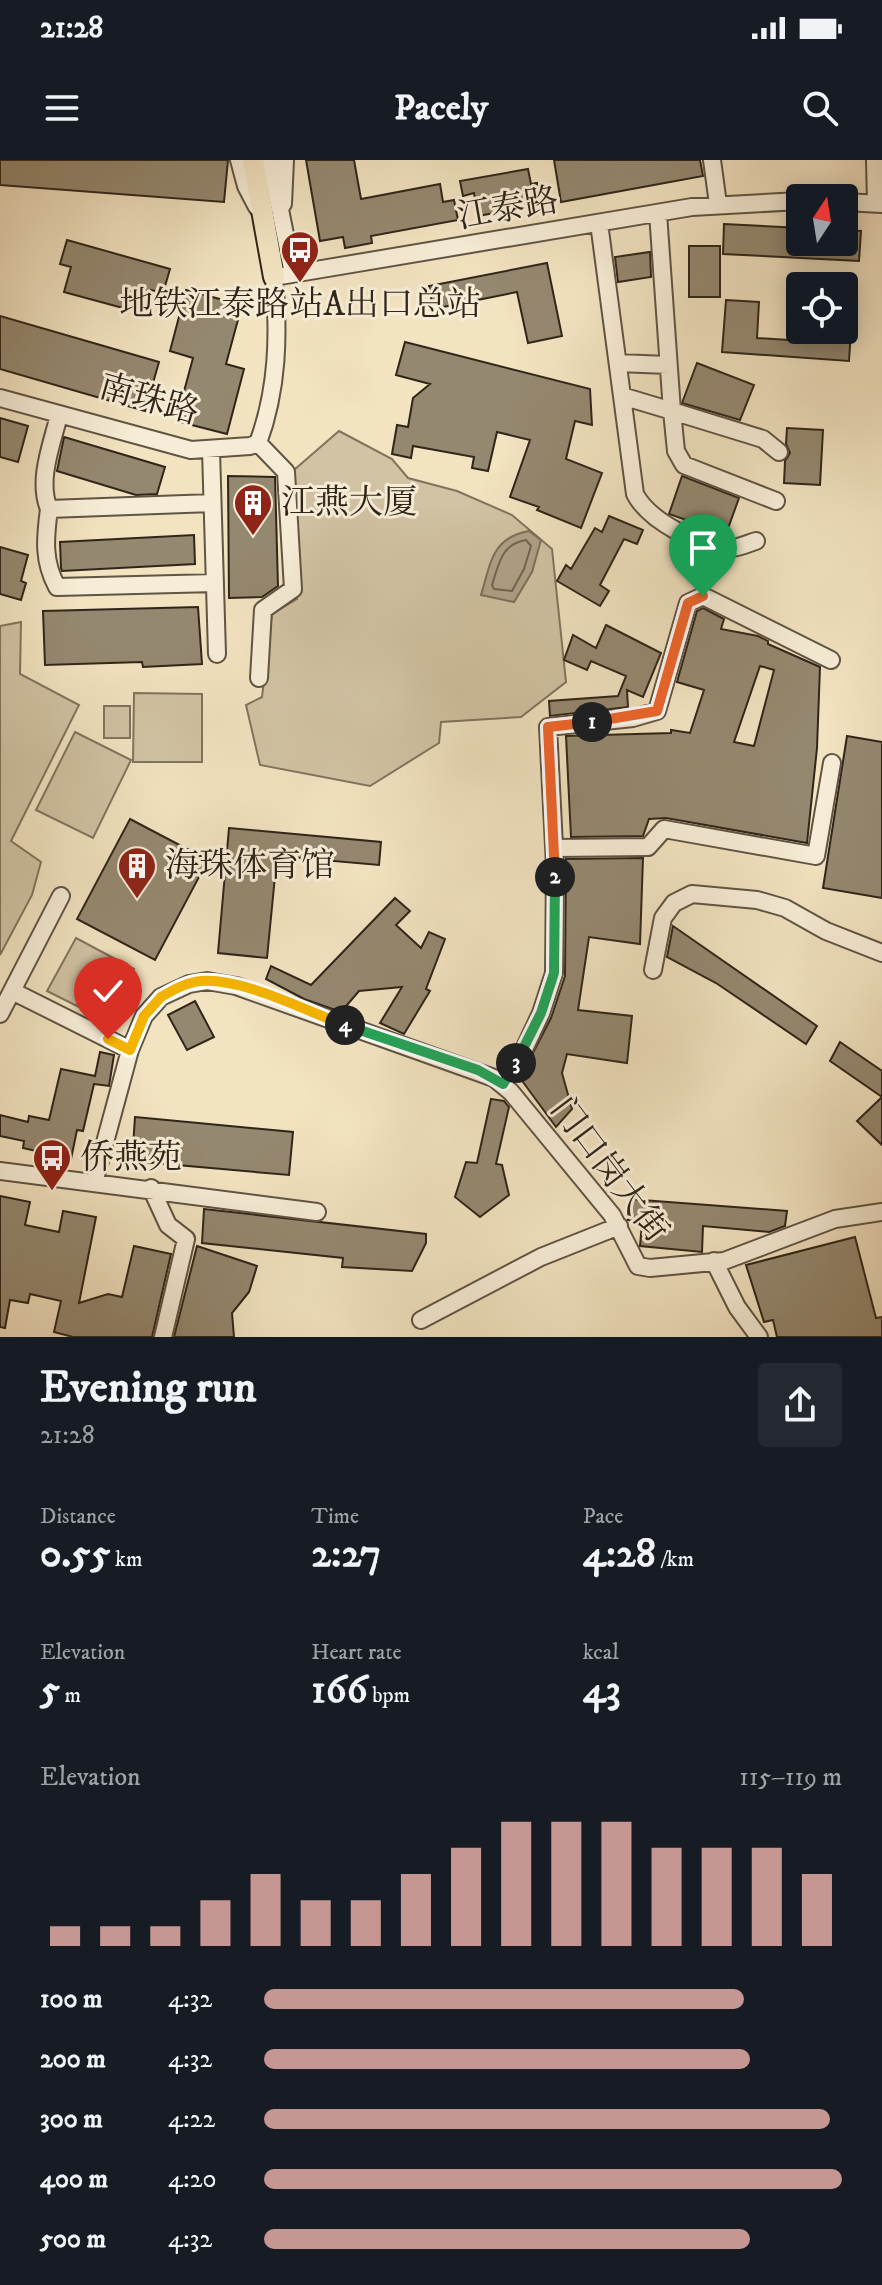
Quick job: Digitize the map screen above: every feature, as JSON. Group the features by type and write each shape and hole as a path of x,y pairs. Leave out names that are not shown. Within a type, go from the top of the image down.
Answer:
{"main road":[{"path":"253,160 272,218 284,275"}],"street":[{"path":"239,160 246,186 272,218"},
{"path":"270,160 272,218"},
{"path":"272,218 286,184 285,160"},
{"path":"712,160 718,204"},
{"path":"858,203 879,204 875,160"},
{"name":"江泰路","path":"284,275 718,204 786,202"},
{"path":"658,213 676,451 684,465 776,501"},
{"path":"599,223 635,494 649,514 682,535 732,548 756,541"},
{"path":"258,443 269,409 284,275"},
{"path":"618,363 668,365"},
{"name":"南珠路","path":"0,388 191,441 211,450"},
{"path":"622,396 763,439 779,452"},
{"name":"南珠路","path":"0,398 191,450 211,450"},
{"path":"59,415 46,470 44,498 49,509 45,537 46,567 57,587 215,583"},
{"path":"217,654 211,450 243,448 258,443"},
{"path":"258,443 286,472 293,589 263,610 259,678"},
{"path":"49,509 212,503"},
{"path":"503,1084 521,1056 541,1013 554,973 554,848 548,727 633,718 657,711 688,603 703,596 831,660"},
{"path":"554,848 648,847 664,829 816,856 832,763"},
{"path":"653,970 663,918 674,903 692,894 757,900 785,908 826,931 882,953"},
{"path":"0,1014 61,896"},
{"name":"门口岗大街","path":"94,1183 130,1050 144,1016 161,997 189,984 217,982 478,1070 503,1084 595,1192 619,1226 638,1266 650,1268 714,1261"},
{"path":"12,991 130,1050"},
{"path":"0,1171 151,1188 317,1212"},
{"path":"151,1188 168,1225 186,1239 163,1337"},
{"path":"759,1337 737,1307 714,1261 724,1261 835,1219 882,1212"},
{"path":"421,1320 541,1257 619,1226"}],"shaded area":[{"path":"339,431 392,459 408,478 457,491 512,515 552,549 566,682 521,717 441,722 439,743 370,786 260,765 246,705 262,697 272,614 297,599 294,470"},
{"path":"21,622 20,674 79,705 11,841 41,862 32,895 0,955 0,626"},
{"path":"134,693 202,694 202,762 133,762"},
{"path":"104,706 130,706 130,738 104,738"},
{"path":"75,732 131,760 93,838 36,810"},
{"path":"76,938 134,969 107,1021 47,991"}],"water":[{"path":"529,531 541,540 532,572 514,602 481,595 494,554 500,546 516,534"}],"building":[{"path":"0,160 228,160 224,202 0,185"},
{"path":"306,160 354,160 361,199 440,184 443,202 454,200 458,220 371,236 372,243 345,248 343,237 320,241"},
{"path":"554,160 700,160 703,176 561,202"},
{"path":"528,169 531,184 537,183 541,204 478,216 474,193 463,196 460,181"},
{"path":"724,224 786,227 786,256 858,256 858,231 861,231 859,261 723,254"},
{"path":"67,240 170,269 163,293 151,290 145,314 64,292 71,267 60,264"},
{"path":"689,246 720,246 720,297 689,297"},
{"path":"650,252 651,277 618,282 615,257"},
{"path":"547,263 562,336 528,343 517,292 433,309 429,286"},
{"path":"186,290 242,305 226,364 244,369 227,434 176,421 193,358 170,351"},
{"path":"726,300 759,302 757,338 786,340 786,344 850,344 849,361 722,352"},
{"path":"0,316 159,362 145,411 0,369"},
{"path":"405,342 590,389 592,425 575,421 566,459 602,473 581,528 537,510 539,507 510,497 530,440 497,432 488,471 472,468 474,457 413,446 411,458 392,454 397,425 408,427 413,398 430,384 396,375"},
{"path":"697,363 754,385 740,420 682,403"},
{"path":"0,418 28,426 18,462 0,457"},
{"path":"787,428 823,430 820,485 784,483 785,461 790,453 786,444"},
{"path":"64,437 165,467 157,494 136,495 57,471"},
{"name":"江燕大厦","path":"228,476 275,477 278,586 262,597 229,598"},
{"path":"682,476 739,498 726,534 669,514"},
{"path":"609,516 643,530 637,544 624,539 600,585 609,591 600,606 557,581 566,565 571,569 595,528 602,532"},
{"path":"194,535 195,564 62,571 61,568 60,542"},
{"path":"0,547 28,555 21,581 26,583 21,600 0,594"},
{"path":"198,607 202,664 143,667 142,662 45,665 43,611"},
{"path":"703,608 724,619 721,629 758,636 768,644 820,667 817,748 807,843 666,818 649,819 643,836 571,837 566,736 671,733 671,730 690,733 704,690 677,682 697,611","holes":["760,666 774,670 754,746 734,742"]},
{"path":"606,625 661,653 643,697 627,690 628,707 550,716 549,701 618,696 626,676 591,661 587,670 564,660 573,635 596,648"},
{"path":"847,736 882,742 882,898 823,888"},
{"name":"海珠体育馆","path":"130,819 208,860 155,960 77,919"},
{"path":"229,828 381,842 379,865 277,856 267,958 218,953"},
{"path":"643,858 640,944 589,937 578,1010 632,1016 627,1063 567,1054 562,1073 572,1109 556,1127 520,1078 551,1018 565,976 566,859"},
{"path":"395,898 410,911 396,925 421,948 429,932 445,939 426,989 430,991 404,1034 380,1023 402,987 359,991 341,1012 304,999 266,979 271,966 311,985"},
{"path":"673,926 817,1026 806,1044 716,983 667,957"},
{"path":"195,1001 214,1037 187,1050 168,1015"},
{"path":"840,1042 882,1071 882,1097 830,1061"},
{"path":"100,1052 114,1055 109,1086 94,1084 83,1131 77,1130 71,1159 23,1148 24,1141 0,1136 0,1115 28,1122 29,1116 49,1120 61,1069 95,1076"},
{"path":"882,1097 882,1145 857,1121"},
{"path":"491,1099 504,1101 509,1107 496,1164 502,1165 509,1195 480,1217 455,1197 466,1162 477,1163"},
{"path":"135,1117 293,1132 289,1175 132,1161"},
{"path":"0,1196 30,1202 25,1225 59,1232 63,1211 96,1217 79,1303 108,1294 122,1297 134,1246 171,1254 152,1337 73,1337 54,1332 61,1301 30,1294 28,1303 10,1300 5,1328 0,1327"},
{"path":"629,1199 787,1211 785,1226 769,1232 703,1226 702,1252 640,1246 642,1223 628,1220"},
{"path":"204,1209 426,1234 426,1243 412,1271 342,1267 343,1258 202,1243"},
{"path":"855,1237 876,1318 882,1317 882,1337 777,1337 773,1320 764,1322 746,1265"},
{"path":"197,1246 257,1266 249,1292 232,1313 234,1337 174,1337"}],"place":[{"name":"地铁江泰路站A出口总站","path":"300,284"},
{"name":"江燕大厦","path":"253,537"},
{"name":"海珠体育馆","path":"137,900"},
{"name":"侨燕苑","path":"52,1192"}],"route":[{"path":"108,1039 130,1050 144,1016 161,997 189,984 217,982 478,1070 503,1084 521,1056 541,1013 554,973 555,866 548,727 633,718 657,711 688,603 703,596"}]}
